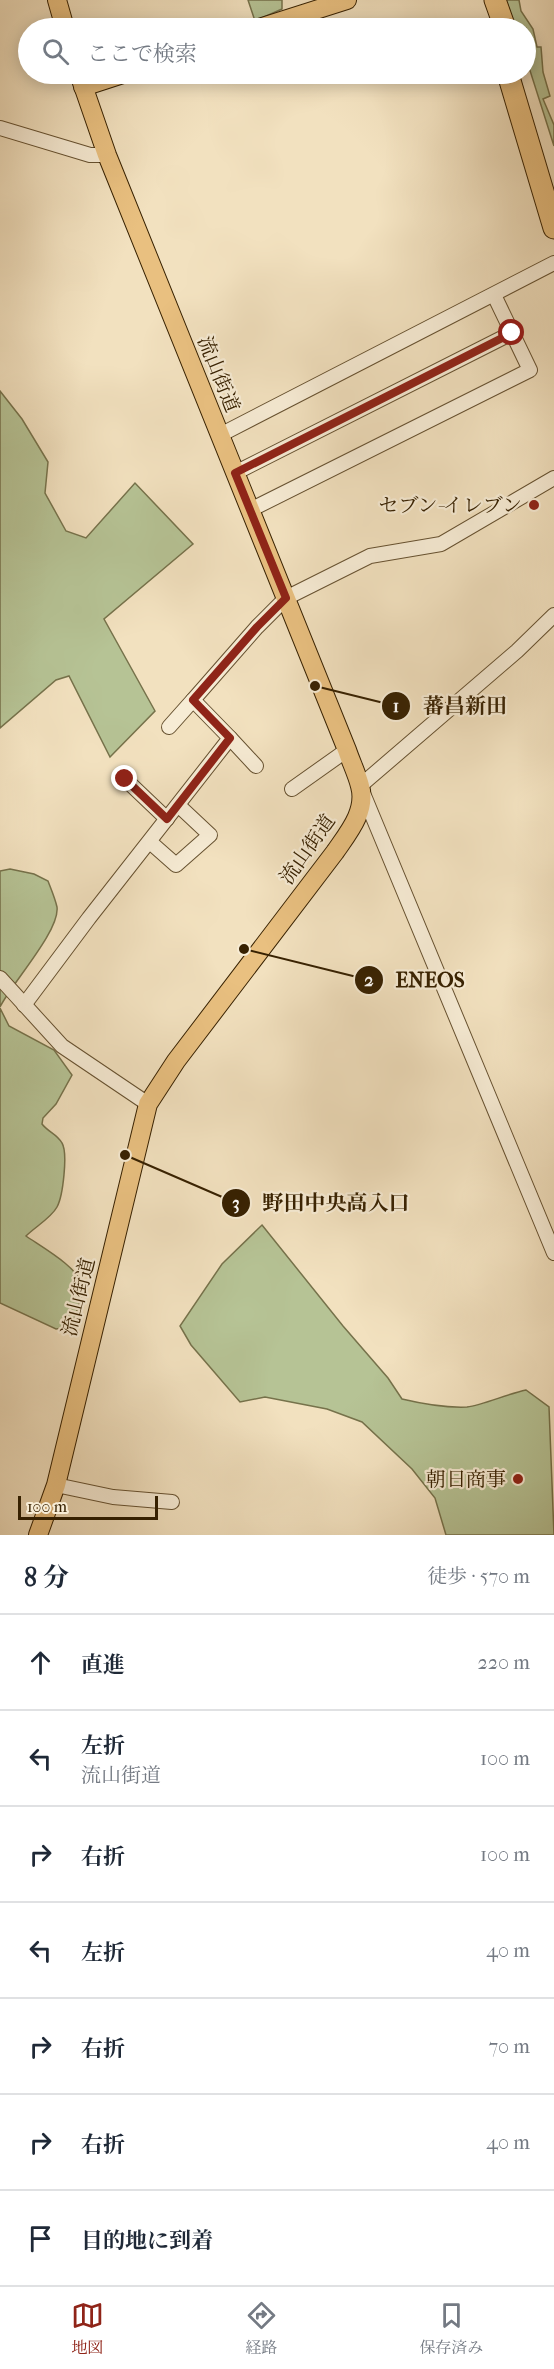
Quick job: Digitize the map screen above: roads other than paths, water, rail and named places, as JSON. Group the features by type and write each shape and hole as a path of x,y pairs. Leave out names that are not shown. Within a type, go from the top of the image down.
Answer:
{"highway":[{"path":"483,0 489,18"},
{"path":"495,0 501,18"},
{"path":"511,84 547,198 554,228"},
{"path":"524,84 554,186"}],"main road":[{"path":"57,0 62,18"},
{"path":"290,18 347,0"},
{"name":"流山街道","path":"38,1535 56,1485 148,1104 176,1061 348,833 362,803 360,786 347,750 107,155 82,84"}],"street":[{"path":"0,128 90,155 107,155"},
{"path":"220,435 554,263"},
{"path":"250,510 530,370 494,295"},
{"path":"235,473 512,333"},
{"path":"169,727 257,627 286,598 370,556 441,544 554,478"},
{"path":"554,615 517,651 360,786 554,1253"},
{"path":"193,700 256,766"},
{"path":"24,1005 230,738"},
{"path":"292,789 347,750"},
{"path":"125,779 167,819"},
{"path":"150,842 176,865 210,835 178,805"},
{"path":"0,978 62,1046 148,1104"},
{"path":"56,1485 113,1497 171,1502"}],"place":[{"name":"セブン-イレブン","path":"534,505"},
{"name":"蕃昌新田","path":"315,686"},
{"name":"ENEOS","path":"244,949"},
{"name":"野田中央高入口","path":"125,1155"},
{"name":"朝日商事","path":"518,1479"}]}
